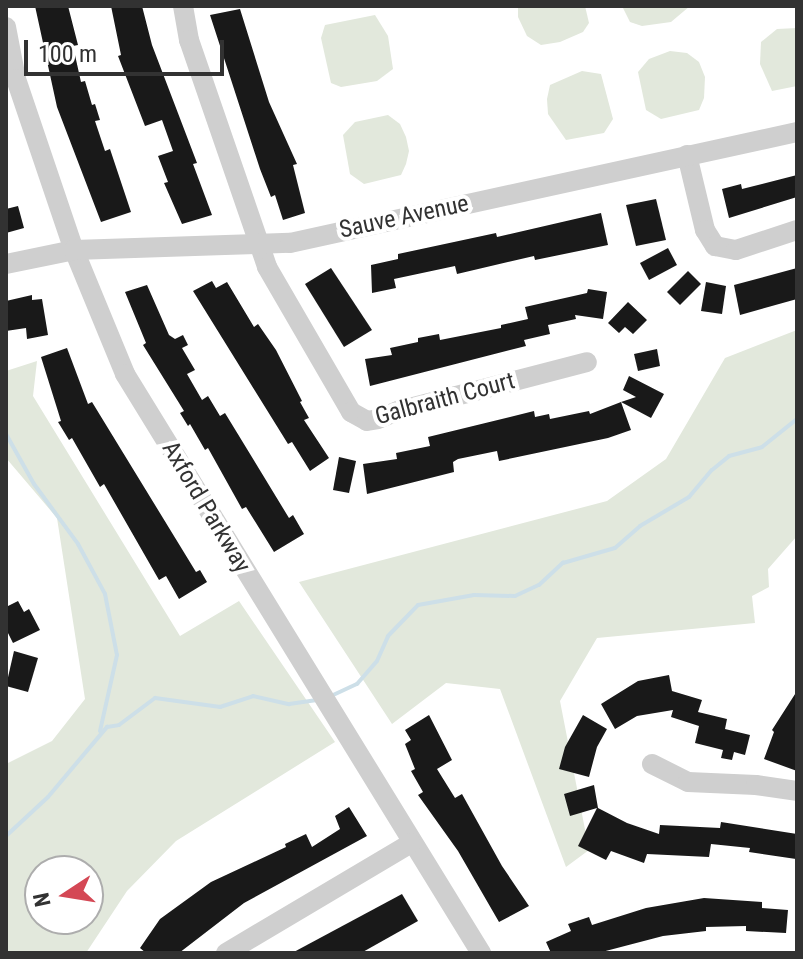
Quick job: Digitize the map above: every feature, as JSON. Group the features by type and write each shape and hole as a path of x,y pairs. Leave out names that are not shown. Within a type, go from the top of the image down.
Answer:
{"street":[{"path":"183,6 189,40 259,246"},
{"name":"Axford Parkway","path":"6,27 16,79 74,250 125,374 481,953"},
{"name":"Sauve Avenue","path":"6,264 74,250 290,243 797,132"},
{"path":"687,155 705,230 715,246 736,250 797,230"},
{"name":"Galbraith Court","path":"259,246 273,277 340,388 346,406 367,421 587,362"},
{"path":"652,764 688,782 756,785 797,791"},
{"path":"226,953 411,843"}],"shaded area":[{"path":"518,6 585,6 589,23 583,32 560,42 541,45 527,36 518,17"},
{"path":"622,6 690,6 671,22 642,26 630,22"},
{"path":"375,15 388,36 393,69 377,81 341,87 331,83 321,38 325,25"},
{"path":"797,28 797,86 772,91 760,64 761,42 777,29"},
{"path":"670,51 687,53 699,62 705,77 704,98 699,110 661,119 646,110 638,72 649,59"},
{"path":"582,71 601,74 613,119 604,133 566,140 548,114 550,85"},
{"path":"388,115 400,124 406,137 409,151 406,164 401,175 364,184 350,174 343,135 355,122"},
{"path":"797,330 797,536 768,569 769,587 752,596 755,623 597,638 560,701 589,850 566,867 500,689 446,683 392,724 299,582 607,501 666,459 725,358"},
{"path":"37,361 33,396 180,636 239,601 335,742 176,841 127,891 104,926 104,855 24,855 24,935 98,935 86,953 6,953 6,764 52,741 85,699 57,518 6,458 6,371"}],"building":[{"path":"35,6 68,6 78,45 73,46 81,82 85,81 92,105 95,104 100,120 95,121 105,151 110,149 131,212 101,222 57,107"},
{"path":"111,6 142,6 152,45 197,163 193,164 212,215 182,224 164,183 168,182 158,156 173,151 162,120 145,126 118,56 121,55"},
{"path":"240,9 269,102 297,164 293,165 305,213 283,220 275,195 271,197 260,169 210,15"},
{"path":"797,175 797,197 729,218 722,189 741,184 742,189"},
{"path":"656,199 666,240 636,246 626,205"},
{"path":"18,206 24,228 6,233 6,209"},
{"path":"601,213 608,245 535,260 534,256 457,274 455,266 394,279 396,288 372,293 371,265 398,259 398,254 496,233 497,237"},
{"path":"668,248 677,265 649,280 640,263"},
{"path":"331,268 372,330 344,347 305,284"},
{"path":"797,268 797,299 740,315 734,285"},
{"path":"688,271 701,284 680,305 667,292"},
{"path":"212,281 216,288 227,282 254,327 258,324 276,350 309,418 304,420 329,458 310,471 292,442 288,444 193,291"},
{"path":"706,282 726,286 722,314 701,311"},
{"path":"147,285 169,335 175,339 183,335 188,345 182,348 195,370 187,374 202,400 208,396 220,416 225,413 289,518 293,515 304,534 274,552 246,507 242,509 208,448 205,450 190,424 188,426 180,413 184,411 143,345 146,343 125,292"},
{"path":"588,289 607,292 603,319 575,315 576,319 548,325 550,334 524,340 526,346 370,386 365,359 392,355 390,348 418,342 418,338 439,334 440,340 501,328 501,325 528,319 525,307 587,293"},
{"path":"32,295 32,300 42,299 48,335 27,339 26,328 6,331 6,301"},
{"path":"628,302 647,320 633,334 625,327 619,333 608,323"},
{"path":"67,348 88,404 92,402 196,572 200,570 207,582 179,599 166,576 159,580 104,484 100,487 72,438 69,440 58,422 61,421 41,357"},
{"path":"657,349 660,366 638,371 634,354"},
{"path":"629,376 664,394 651,418 621,402 636,397 623,390"},
{"path":"621,402 631,430 608,438 499,461 497,451 458,459 453,462 454,472 367,494 363,464 397,459 396,453 430,446 428,437 534,411 535,417 549,414 550,419 589,411 590,414"},
{"path":"339,457 356,461 349,493 333,490"},
{"path":"18,601 24,612 29,609 40,630 13,643 6,629 6,607"},
{"path":"14,651 38,658 28,692 6,686"},
{"path":"669,675 672,691 702,700 698,712 727,719 725,729 750,735 745,755 734,752 732,760 721,758 723,750 695,743 699,726 671,717 673,710 637,716 615,729 601,704 638,681"},
{"path":"797,691 797,771 764,759 774,732 772,730"},
{"path":"429,715 452,760 437,769 455,798 462,794 502,866 529,906 499,922 458,851 418,795 423,792 411,771 415,769 405,744 411,740 405,730"},
{"path":"583,715 607,729 597,747 589,777 559,769 565,747"},
{"path":"594,785 598,808 627,823 659,834 660,825 720,828 721,822 797,834 796,859 749,852 750,848 711,844 709,857 647,854 644,863 611,851 606,860 578,846 597,808 570,816 564,794"},
{"path":"349,807 367,836 244,903 179,953 146,953 140,948 160,919 211,882 286,847 285,844 306,834 312,847 340,829 335,816"},
{"path":"402,894 418,921 361,953 292,953"},
{"path":"704,898 762,902 762,908 788,910 786,933 746,931 746,926 706,927 706,931 663,936 598,953 551,953 546,942 571,931 568,924 589,917 592,925 646,908"}],"waterway":[{"path":"331,696 357,684 377,661 388,636 418,605 474,595 515,596 539,585 563,563 615,548 640,526 689,497 729,456 762,447 797,419"},
{"path":"6,434 34,484 78,544 105,594 117,655 100,731"},
{"path":"6,836 48,797 107,727 119,725 155,698 220,707 253,696 289,704 319,700"}]}
